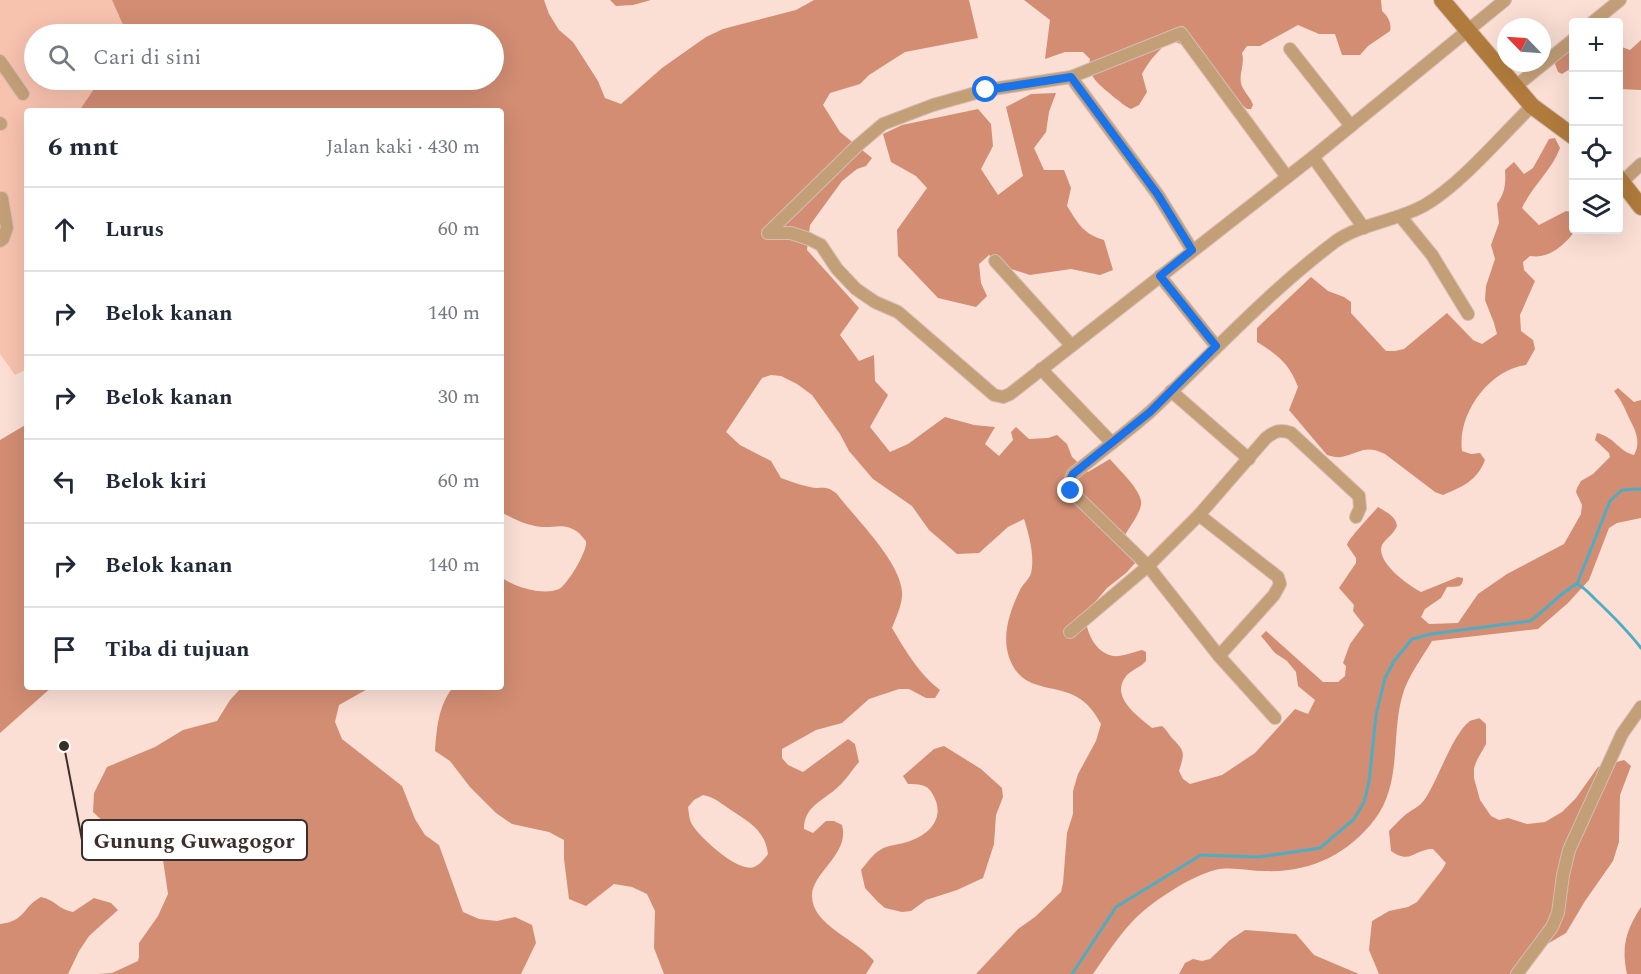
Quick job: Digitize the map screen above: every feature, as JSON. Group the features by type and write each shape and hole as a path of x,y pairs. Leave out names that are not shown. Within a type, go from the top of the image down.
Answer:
{"main road":[{"path":"1442,0 1532,106 1569,133"},
{"path":"1622,180 1641,207"}],"street":[{"path":"1287,177 1181,33 1071,77 986,90 933,105 883,124 856,147 768,233 791,233 821,245 837,269 856,289 875,302 898,312 994,395 1003,397 1010,394 1313,157 1504,0"},
{"path":"1598,18 1620,0"},
{"path":"1515,87 1569,43"},
{"path":"1290,49 1351,126"},
{"path":"0,61 23,94"},
{"path":"1071,77 1158,195 1192,250"},
{"path":"1275,717 1218,656 1148,566 1071,491 1069,486 1073,474 1150,412 1216,346 1337,240 1347,234 1401,217 1426,204 1461,176 1532,106"},
{"path":"1313,157 1364,228"},
{"path":"1623,178 1641,165"},
{"path":"0,241 7,228 1,194"},
{"path":"1401,217 1432,255 1468,314"},
{"path":"995,261 1071,345"},
{"path":"1160,276 1216,346"},
{"path":"1041,369 1112,443"},
{"path":"1171,391 1249,459"},
{"path":"1070,632 1148,566 1199,515 1273,432 1279,430 1291,433 1359,496 1360,508 1356,517"},
{"path":"1199,515 1278,577 1280,584 1274,595 1218,656"},
{"path":"1517,974 1552,927 1558,913 1569,850 1622,734 1641,707"}],"shaded area":[{"path":"0,0 112,0 123,24 24,24 24,90 93,90 81,108 24,108 24,370 15,375 0,354"},
{"path":"112,0 544,0 549,14 559,30 573,42 598,81 605,98 621,104 662,68 706,37 723,29 796,10 814,0 969,0 978,38 905,52 869,75 860,84 830,93 823,105 840,132 872,158 866,166 857,169 842,181 810,225 807,250 859,308 840,335 859,361 874,355 875,381 888,395 870,427 890,452 908,444 945,417 974,425 995,427 985,444 999,456 1013,440 1011,432 1016,427 1029,439 1057,435 1067,444 1072,457 1088,472 1110,459 1135,487 1141,505 1125,535 1136,562 1107,588 1085,614 1086,621 1092,640 1106,654 1116,656 1142,650 1146,652 1146,661 1127,675 1122,683 1123,698 1132,711 1152,728 1162,726 1179,746 1183,756 1179,771 1183,779 1190,784 1222,775 1255,753 1295,709 1308,714 1315,700 1298,686 1296,672 1287,661 1275,653 1261,636 1266,631 1323,682 1338,682 1345,676 1346,666 1343,663 1350,644 1364,625 1353,611 1354,605 1339,588 1356,563 1356,558 1347,545 1378,507 1395,520 1397,526 1382,545 1381,552 1383,559 1394,573 1421,592 1458,577 1463,578 1462,584 1447,587 1441,598 1425,609 1421,617 1429,624 1458,623 1478,594 1507,574 1564,544 1581,514 1582,505 1576,492 1577,488 1581,481 1593,474 1610,457 1609,453 1595,440 1597,433 1609,438 1624,451 1634,455 1637,437 1614,391 1618,388 1634,402 1641,400 1641,518 1617,523 1609,528 1589,580 1568,603 1538,629 1432,641 1404,690 1399,712 1393,775 1383,805 1364,832 1340,852 1297,869 1265,871 1221,869 1193,878 1139,915 1121,935 1093,974 976,974 1018,929 1035,917 1061,892 1067,833 1073,814 1073,791 1078,774 1096,741 1101,724 1085,702 1077,697 1026,680 1013,666 1009,656 1007,627 1013,607 1032,567 1031,546 1024,519 1008,527 979,553 957,554 929,530 912,506 873,479 849,451 840,434 812,395 781,376 771,375 762,378 726,432 740,445 771,461 781,478 833,491 865,527 894,567 899,580 902,592 901,601 892,628 919,669 940,690 935,698 926,698 909,689 899,689 869,699 842,723 816,730 782,749 782,758 788,765 803,772 848,739 855,744 859,762 841,784 811,809 804,829 813,833 826,821 834,821 842,825 841,845 818,878 812,895 814,906 827,924 867,953 874,961 866,974 664,974 654,948 655,911 647,894 632,887 614,884 586,906 569,899 564,840 549,832 512,824 496,813 470,787 450,761 435,751 441,710 451,690 504,690 504,579 537,591 559,589 576,567 586,546 586,541 580,534 569,527 531,525 504,514 504,108 81,108 93,90 504,90 504,24 123,24","holes":["703,795 716,800 754,826 763,838 768,854 758,865 747,867 730,860 712,846 693,826 688,807 694,800"]},
{"path":"610,0 651,0 633,5 616,6"},
{"path":"1024,0 1381,0 1382,11 1389,20 1390,31 1368,46 1360,55 1342,55 1335,34 1319,34 1298,25 1260,46 1247,46 1242,53 1241,79 1242,86 1253,105 1251,109 1247,109 1206,73 1185,46 1171,40 1142,74 1147,92 1139,105 1131,109 1097,82 1089,66 1090,59 1083,52 1065,52 1045,59 1050,20"},
{"path":"1641,40 1641,90 1623,89 1623,47 1630,50"},
{"path":"1569,51 1569,70 1562,74 1558,72 1555,64"},
{"path":"1056,93 1049,112 1046,132 1034,148 1044,170 1064,170 1071,188 1067,206 1086,231 1104,240 1113,270 1100,275 1071,269 1030,275 1008,268 989,255 979,264 981,283 987,296 976,307 938,298 898,256 897,230 927,188 916,176 891,162 883,134 902,125 978,109 991,124 993,146 981,169 998,195 1023,176 1006,107 1031,94"},
{"path":"1555,138 1560,148 1522,208 1539,225 1569,212 1569,234 1573,234 1556,250 1544,255 1530,256 1523,262 1524,270 1535,281 1520,315 1521,331 1533,340 1535,349 1526,365 1499,375 1478,396 1470,409 1462,437 1462,451 1471,454 1480,453 1485,460 1478,473 1463,486 1443,495 1435,492 1378,451 1363,450 1339,457 1327,455 1289,410 1298,387 1282,360 1257,342 1257,328 1311,277 1328,291 1351,302 1351,313 1386,351 1404,349 1447,313 1473,340 1482,344 1497,334 1485,300 1486,286 1495,259 1491,245 1499,223 1497,204 1504,188 1505,170 1514,162 1524,174 1533,168 1549,139"},
{"path":"24,426 24,690 49,690 0,733 0,440"},
{"path":"239,690 366,690 339,705 335,722 342,739 402,786 415,819 425,835 439,845 463,912 479,919 497,921 515,917 532,925 536,943 521,974 97,974 112,973 138,961 139,943 158,916 168,894 162,853 152,822 126,828 108,825 93,812 94,793 107,767 155,747 183,730 217,721"},
{"path":"1479,718 1486,724 1486,744 1474,768 1474,778 1480,800 1491,816 1499,820 1508,818 1527,824 1545,822 1562,812 1576,798 1598,767 1624,760 1631,766 1620,795 1619,842 1613,861 1566,933 1544,946 1517,974 1379,974 1369,950 1372,921 1389,911 1408,907 1417,902 1446,863 1433,849 1408,857 1398,855 1391,851 1389,831 1423,802 1464,727 1470,721"},
{"path":"944,746 981,769 1002,788 1003,797 996,815 994,844 983,878 957,890 926,900 911,911 902,912 885,908 865,888 861,870 880,850 915,839 923,835 934,824 938,810 932,793 925,786 908,784 903,776 934,749"},
{"path":"41,897 73,912 94,898 111,903 118,910 89,936 68,974 0,974 0,924 15,920"},
{"path":"1641,907 1641,974 1627,974 1626,939"},
{"path":"1245,930 1296,934 1314,955 1359,974 1179,974 1185,963 1193,959 1202,961 1210,959 1230,940"}],"waterway":[{"path":"1072,974 1116,907 1201,855 1259,857 1320,848 1354,819 1364,802 1369,782 1376,715 1385,678 1394,661 1412,639 1431,634 1530,621 1577,584 1610,501 1622,490 1641,489"},
{"path":"1577,584 1587,591 1641,648"}],"place":[{"name":"Gunung Guwagogor","path":"64,746"}],"route":[{"path":"986,90 1071,77 1158,195 1192,250 1160,276 1216,346 1150,412 1073,474 1069,486 1071,491"}]}
